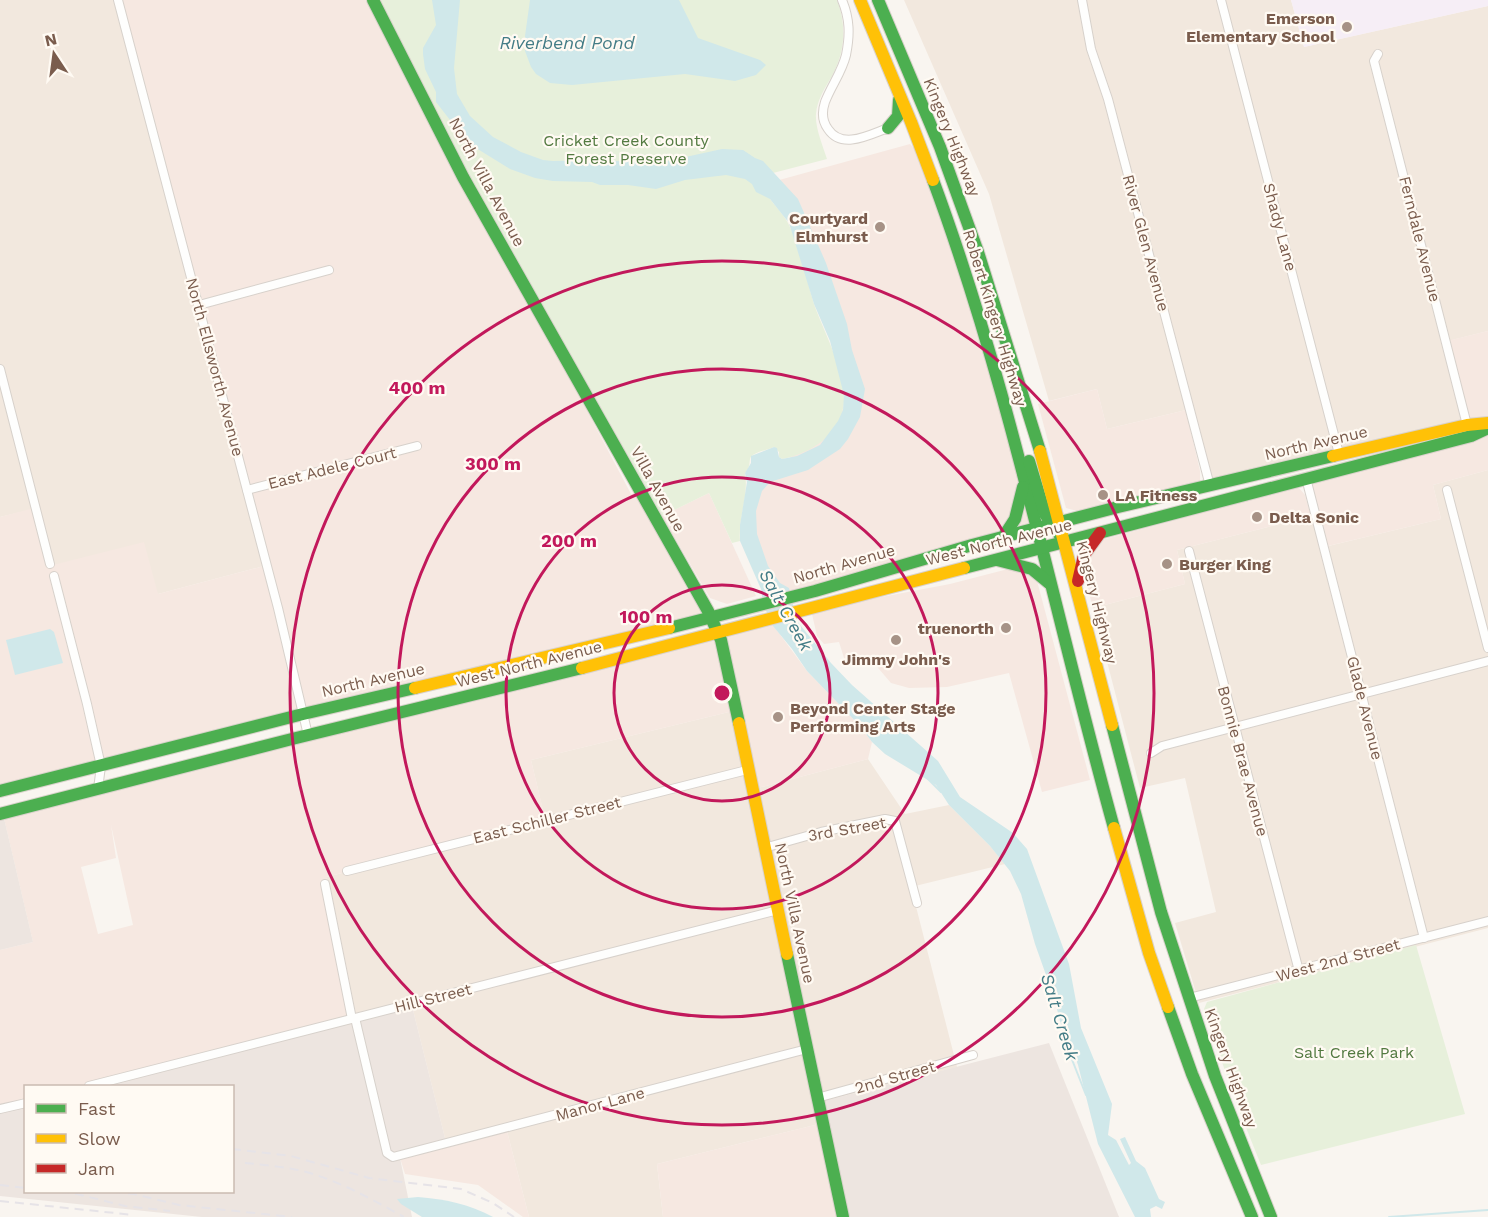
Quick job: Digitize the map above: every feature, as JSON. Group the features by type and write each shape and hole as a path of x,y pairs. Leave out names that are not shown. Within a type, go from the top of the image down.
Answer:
{"main road":[{"name":"North Villa Avenue","path":"373,0 463,177 575,378"},
{"name":"Robert Kingery Highway","path":"860,0 923,153 960,253 1024,481"},
{"name":"Kingery Highway","path":"878,0 940,147 978,252 1015,367 1055,523 1064,543 1161,912 1215,1076 1271,1217"},
{"path":"894,82 901,111 888,128 909,136 923,153"},
{"path":"982,327 996,348 1042,505 1055,523"},
{"name":"Villa Avenue","path":"575,378 711,617"},
{"name":"North Avenue","path":"0,791 303,714 535,661 815,591 1055,523 1339,454 1467,425 1488,423"},
{"name":"West North Avenue","path":"308,735 578,669 1064,543 1471,436 1488,428"},
{"path":"1024,481 1088,735 1149,953 1192,1074 1252,1217"},
{"path":"1004,536 1018,512 1024,481"},
{"path":"1077,593 1081,558 1100,533"},
{"path":"996,560 1030,567 1044,576 1052,586"},
{"name":"North Villa Avenue","path":"711,617 723,648 843,1217"},
{"path":"0,814 308,735"}],"street":[{"name":"North Ellsworth Avenue","path":"118,0 278,608 308,735"},
{"path":"842,0 849,23 848,45 842,66 825,102 823,110 825,125 834,136 847,140 888,128"},
{"name":"River Glen Avenue","path":"1082,0 1091,49 1108,99 1210,486"},
{"name":"Shady Lane","path":"1221,0 1339,454"},
{"name":"Ferndale Avenue","path":"1378,54 1374,61 1467,425"},
{"path":"199,305 329,270"},
{"path":"0,369 50,564"},
{"name":"East Adele Court","path":"247,490 417,446"},
{"name":"Glade Avenue","path":"1306,478 1424,938"},
{"path":"1447,490 1488,648"},
{"name":"Bonnie Brae Avenue","path":"1188,551 1299,971"},
{"path":"54,576 101,765 98,789"},
{"path":"1151,753 1162,746 1488,661"},
{"name":"East Schiller Street","path":"347,871 747,770"},
{"name":"3rd Street","path":"764,848 821,832 885,819 895,821 917,903"},
{"path":"325,884 354,1018"},
{"name":"Hill Street","path":"93,1085 777,910"},
{"name":"West 2nd Street","path":"1189,998 1488,921"},
{"name":"Manor Lane","path":"354,1018 387,1153 393,1157 807,1049"},
{"name":"2nd Street","path":"817,1098 973,1055"},
{"path":"0,1110 24,1104"}],"shaded area":[{"path":"0,0 116,0 264,566 158,594 48,566 34,509 0,517"},
{"path":"122,0 370,0 631,494 636,493 707,616 304,711"},
{"path":"904,0 1291,0 1304,47 1488,6 1488,331 1444,342 1465,423 1212,482 1186,410 1107,429 1097,389 1049,401 989,194"},
{"name":"Emerson Elementary School","path":"1291,0 1488,0 1488,6 1304,47"},
{"path":"910,144 919,154 977,322 1031,526 785,594 774,582 756,547 752,518 762,483 858,396 772,182"},
{"path":"1488,331 1488,421 1469,423 1447,341"},
{"path":"1097,389 1107,429 1186,410 1200,471 1200,481 1077,511 1066,508 1038,404"},
{"path":"1488,431 1488,470 1433,485 1441,519 1328,546 1310,480"},
{"path":"1488,470 1488,928 1199,1003 1175,923 1216,912 1185,778 1140,788 1093,608 1185,584 1177,550 1311,516 1320,548 1441,519 1433,485"},
{"path":"1299,488 1305,495 1311,516 1177,550 1185,584 1093,608 1084,575 1084,558 1098,541"},
{"path":"709,493 756,596 727,604 710,598 662,516"},
{"path":"34,508 49,566 144,542 158,594 264,566 299,711 0,789 0,517"},
{"path":"1012,568 1036,577 1090,780 1042,792 1009,673 947,687 909,688 891,683 873,662 852,665 845,661 839,642 824,644 817,636 812,614 855,602 950,584"},
{"path":"770,621 807,671 860,726 872,742 868,759 754,789 723,634"},
{"path":"714,635 733,711 531,760 546,822 326,877 351,1022 94,1085 24,1085 24,1102 0,1109 0,950 33,942 3,814","holes":["111,825 133,925 98,934 81,867 116,858"]},
{"path":"733,711 775,908 353,1016 326,877 546,823 531,760"},
{"path":"868,759 905,814 949,805 1005,864 911,887 957,1067 824,1101 754,789"},
{"path":"3,814 33,942 0,950 0,815"},
{"path":"775,913 819,1124 657,1164 663,1217 529,1217 507,1131 447,1146 412,1006"},
{"path":"412,1006 447,1146 400,1158 412,1217 202,1217 0,1196 0,1109 24,1102 24,1193 234,1193 234,1085 94,1085"},
{"path":"1049,1043 1119,1217 849,1217 824,1101"},
{"path":"819,1124 839,1217 663,1217 657,1164"},
{"path":"507,1131 529,1217 523,1217 478,1185 405,1174 400,1158"}],"green space":[{"name":"Cricket Creek County Forest Preserve","path":"380,0 837,0 842,19 842,48 840,58 820,99 816,114 818,131 827,159 773,173 770,199 783,215 797,244 814,304 840,370 844,397 843,409 840,419 829,435 805,452 782,459 774,447 751,457 749,468 745,473 746,490 740,524 740,541 732,543 709,493 662,516 465,167"},
{"name":"Salt Creek Park","path":"1416,945 1465,1114 1261,1165 1205,1015 1204,1009 1207,1002"}],"water":[{"path":"432,0 460,0 454,68 457,94 470,116 493,137 521,152 553,161 658,163 722,149 743,150 763,161 798,199 826,263 847,324 852,350 865,389 860,417 840,449 808,470 770,482 762,491 756,511 757,534 768,566 780,583 789,588 797,621 831,663 852,685 938,761 960,797 1013,833 1027,849 1069,964 1081,1028 1112,1104 1108,1135 1116,1140 1129,1165 1131,1163 1120,1139 1125,1137 1136,1161 1145,1168 1159,1199 1165,1202 1162,1209 1156,1206 1150,1209 1151,1217 1135,1217 1098,1144 1078,1065 1035,944 1021,894 1010,871 990,846 949,805 936,785 885,754 807,671 773,626 763,604 761,589 740,541 740,525 747,482 745,473 751,463 751,456 774,447 777,448 779,457 782,459 797,456 820,445 838,421 843,410 844,395 830,341 814,304 789,223 770,199 756,192 752,184 745,179 726,175 685,180 656,189 628,185 600,185 592,182 553,181 535,178 510,169 476,148 453,130 450,120 436,102 436,92 425,69 423,48 436,25"},
{"name":"Riverbend Pond","path":"530,0 679,0 698,38 760,60 766,65 756,75 735,81 685,74 572,85 550,83 536,74 525,51"},
{"path":"50,629 54,632 63,663 15,675 6,640"},
{"path":"418,1197 457,1203 493,1217 422,1217 397,1199"}],"waterway":[{"name":"Salt Creek","path":"928,779 941,792"},
{"name":"Salt Creek","path":"1058,1009 1069,1052 1086,1095"},
{"path":"1389,1217 1488,1210"}],"railway":[{"path":"234,1149 291,1156 369,1178 461,1189 493,1203 514,1217"},
{"path":"245,1163 278,1166 322,1177 358,1192 404,1217"},
{"path":"0,1185 24,1188"},
{"path":"68,1193 125,1206 170,1211"},
{"path":"124,1193 179,1205 292,1217"},
{"path":"0,1201 134,1215"}],"traffic: fast":[{"path":"373,0 463,177 708,611 721,640 739,723"},
{"path":"878,0 940,147 978,252 1040,451"},
{"path":"888,128 898,116 899,100"},
{"path":"933,180 961,259 1009,420 1114,828"},
{"path":"964,568 1471,436 1488,428"},
{"path":"669,628 815,591 972,545 1118,507 1333,456"},
{"path":"1029,461 1045,514 1058,533"},
{"path":"1004,536 1015,519 1023,487"},
{"path":"997,560 1032,569 1049,583"},
{"path":"0,814 582,668"},
{"path":"0,791 415,688"},
{"path":"1112,725 1161,912 1215,1076 1271,1217"},
{"path":"787,954 843,1217"},
{"path":"1168,1007 1192,1074 1252,1217"}],"traffic: slow":[{"path":"860,0 933,180"},
{"path":"1333,456 1467,425 1488,423"},
{"path":"1040,451 1112,725"},
{"path":"582,668 964,568"},
{"path":"415,688 669,628"},
{"path":"739,723 787,954"},
{"path":"1114,828 1149,953 1168,1007"}],"traffic: jam":[{"path":"1078,581 1084,555 1100,533"}],"place":[{"name":"Emerson Elementary School","path":"1347,27"},
{"name":"Courtyard Elmhurst","path":"880,227"},
{"name":"LA Fitness","path":"1103,495"},
{"name":"Delta Sonic","path":"1257,517"},
{"name":"Burger King","path":"1167,564"},
{"name":"truenorth","path":"1006,628"},
{"name":"Jimmy John's","path":"896,640"},
{"name":"Beyond Center Stage Performing Arts","path":"778,717"}]}
